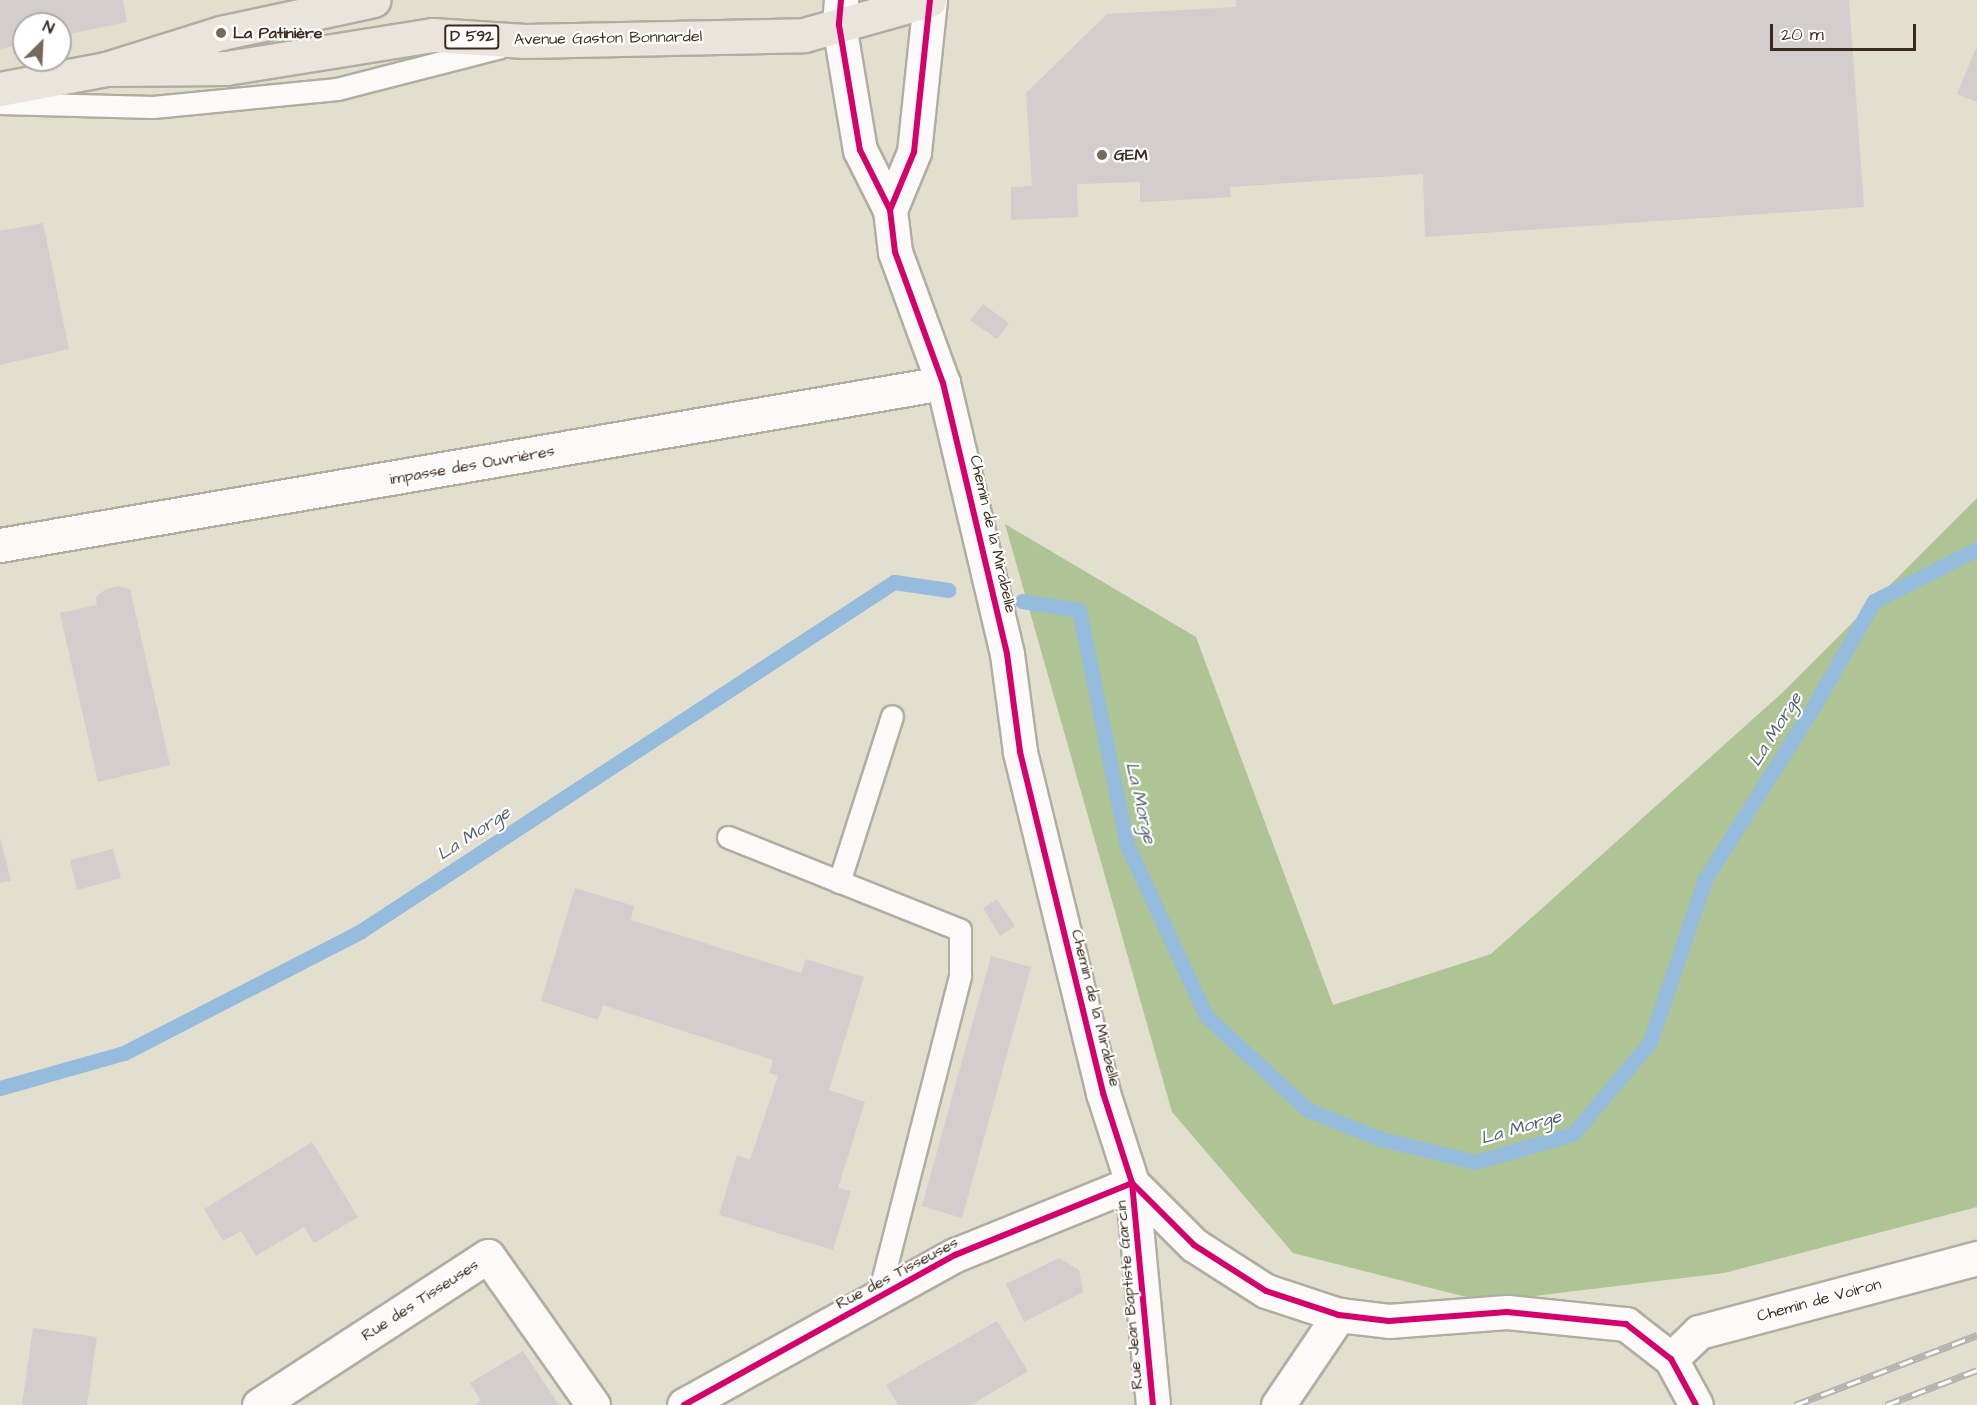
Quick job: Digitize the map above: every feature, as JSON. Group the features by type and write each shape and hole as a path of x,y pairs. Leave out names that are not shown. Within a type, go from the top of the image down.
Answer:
{"main road":[{"name":"Avenue Gaston Bonnardel","path":"0,89 106,69 221,33 373,0"},
{"name":"Avenue Gaston Bonnardel","path":"106,69 226,68 432,35 525,41 804,35 840,13 929,0"}],"street":[{"name":"Chemin de la Mirabelle","path":"890,210 914,152 929,0"},
{"name":"Chemin de la Mirabelle","path":"840,13 860,150 890,210 895,252 943,383 1007,654 1020,752 1103,1094 1132,1184 1194,1245 1266,1291 1339,1315 1389,1321 1507,1312 1626,1324 1671,1359 1696,1405"},
{"name":"impasse des Ouvrières","path":"0,545 943,383"},
{"name":"Rue des Tisseuses","path":"684,1405 955,1255 1132,1184"},
{"name":"Rue Jean Baptiste Garcin","path":"1132,1184 1153,1405"},
{"name":"Rue des Tisseuses","path":"259,1405 488,1256 593,1405"},
{"name":"Chemin de Voiron","path":"1671,1359 1699,1332 1977,1258"},
{"path":"1278,1405 1339,1315"}],"lane":[{"path":"0,103 153,107 337,89 525,41"},
{"path":"839,882 892,716"},
{"path":"728,837 960,930 960,976 878,1298"}],"green space":[{"path":"1977,498 1977,1207 1724,1273 1486,1302 1293,1253 1172,1112 1005,524 1196,637 1333,1005 1491,954 1782,693"}],"building":[{"path":"0,0 123,0 127,22 72,33 72,12 12,12 12,46 0,49"},
{"path":"1236,0 1849,0 1864,207 1425,237 1423,174 1230,187 1231,197 1140,202 1140,182 1077,184 1078,217 1011,220 1011,187 1032,186 1026,93 1107,14 1236,7"},
{"path":"1977,46 1977,102 1957,94"},
{"path":"43,223 69,349 0,365 0,231"},
{"path":"983,304 1009,323 997,339 970,320"},
{"path":"118,586 130,589 170,765 98,782 60,613 97,605 96,597 106,589"},
{"path":"0,837 11,881 0,883"},
{"path":"113,849 121,878 77,890 70,860"},
{"path":"575,888 634,906 631,920 801,973 806,959 864,977 829,1090 865,1102 838,1188 851,1191 833,1250 719,1215 737,1155 750,1160 778,1076 769,1073 773,1060 603,1005 598,1020 541,1001"},
{"path":"997,899 1015,926 1000,936 983,908"},
{"path":"991,956 1031,967 962,1218 922,1206"},
{"path":"312,1142 358,1217 314,1243 304,1227 256,1256 241,1231 223,1241 204,1209"},
{"path":"1059,1258 1079,1270 1083,1292 1024,1322 1006,1284"},
{"path":"997,1321 1028,1371 971,1405 898,1405 886,1385"},
{"path":"33,1328 97,1337 87,1405 22,1405"},
{"path":"523,1351 559,1405 475,1405 481,1401 470,1383"}],"waterway":[{"name":"La Morge","path":"1022,601 1079,610 1127,845 1206,1016 1308,1110 1381,1139 1475,1162 1573,1134 1650,1042 1705,879 1815,704 1874,601 1977,549"},
{"name":"La Morge","path":"0,1088 124,1053 361,931 894,582 948,590"}],"railway":[{"path":"1795,1405 1977,1335"},
{"path":"1886,1405 1977,1370"}],"cycle path":[{"path":"841,0 839,25 860,150 890,210 895,252 943,383 1007,654 1020,752 1103,1093 1132,1183 1194,1245 1266,1291 1339,1315 1389,1321 1507,1312 1626,1324 1671,1359 1696,1405"},
{"path":"890,210 914,152 930,0"},
{"path":"1132,1183 1153,1405"},
{"path":"684,1405 955,1255 1132,1183"}],"place":[{"name":"La Patinière","path":"221,33"},
{"name":"GEM","path":"1102,155"}]}
